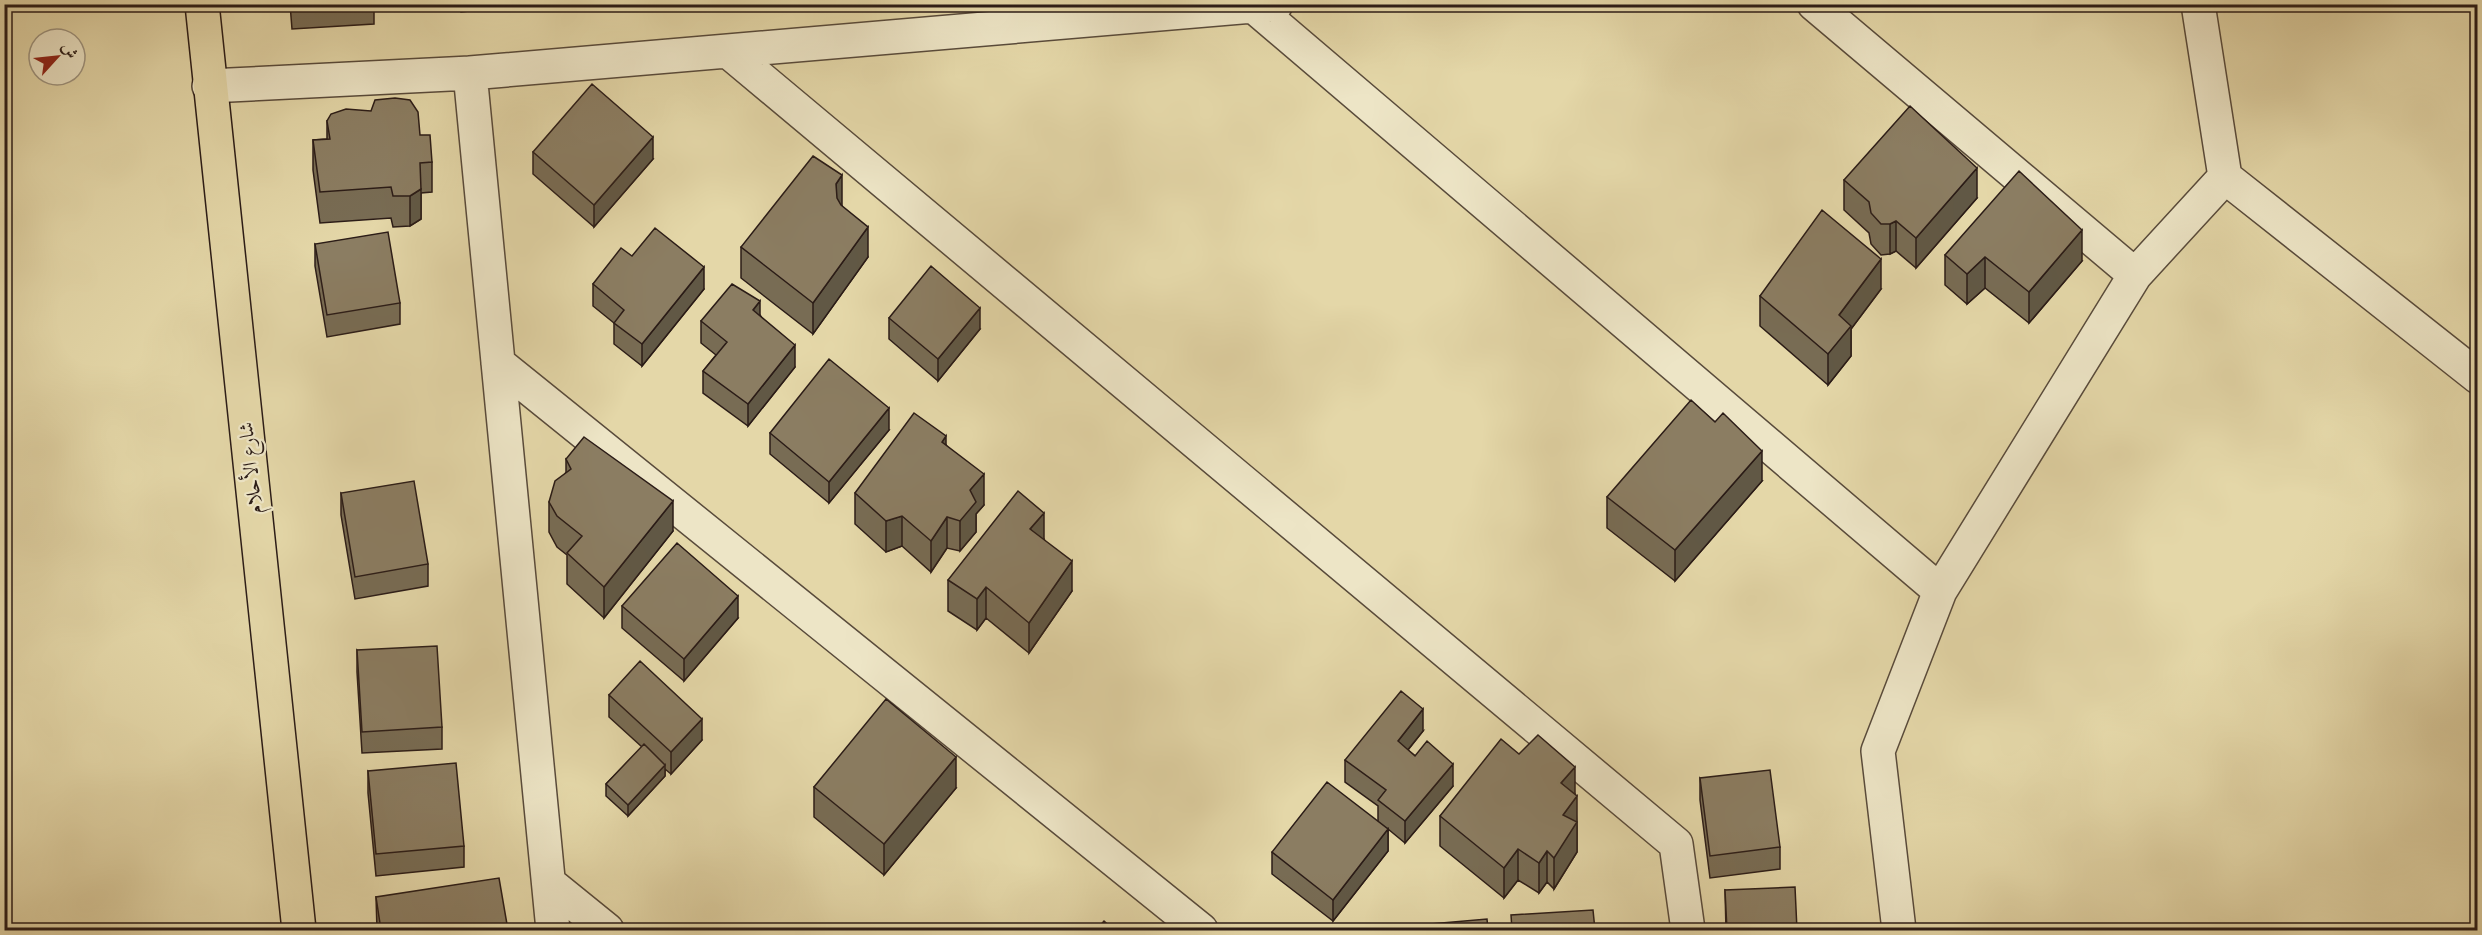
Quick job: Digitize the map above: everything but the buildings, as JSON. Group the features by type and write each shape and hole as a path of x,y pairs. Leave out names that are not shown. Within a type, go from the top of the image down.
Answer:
{"main road":[{"name":"شارع الأحلام","path":"202,4 299,930"}],"street":[{"path":"1814,4 2135,274"},
{"path":"2198,4 2225,177 2478,377"},
{"path":"209,86 470,73 1260,5 1940,591"},
{"path":"729,52 1676,844 1688,930"},
{"path":"470,73 553,930"},
{"path":"1899,930 1878,752 1940,591 2135,274 2225,177"},
{"path":"498,363 1202,930"},
{"path":"549,883 607,930"}]}
